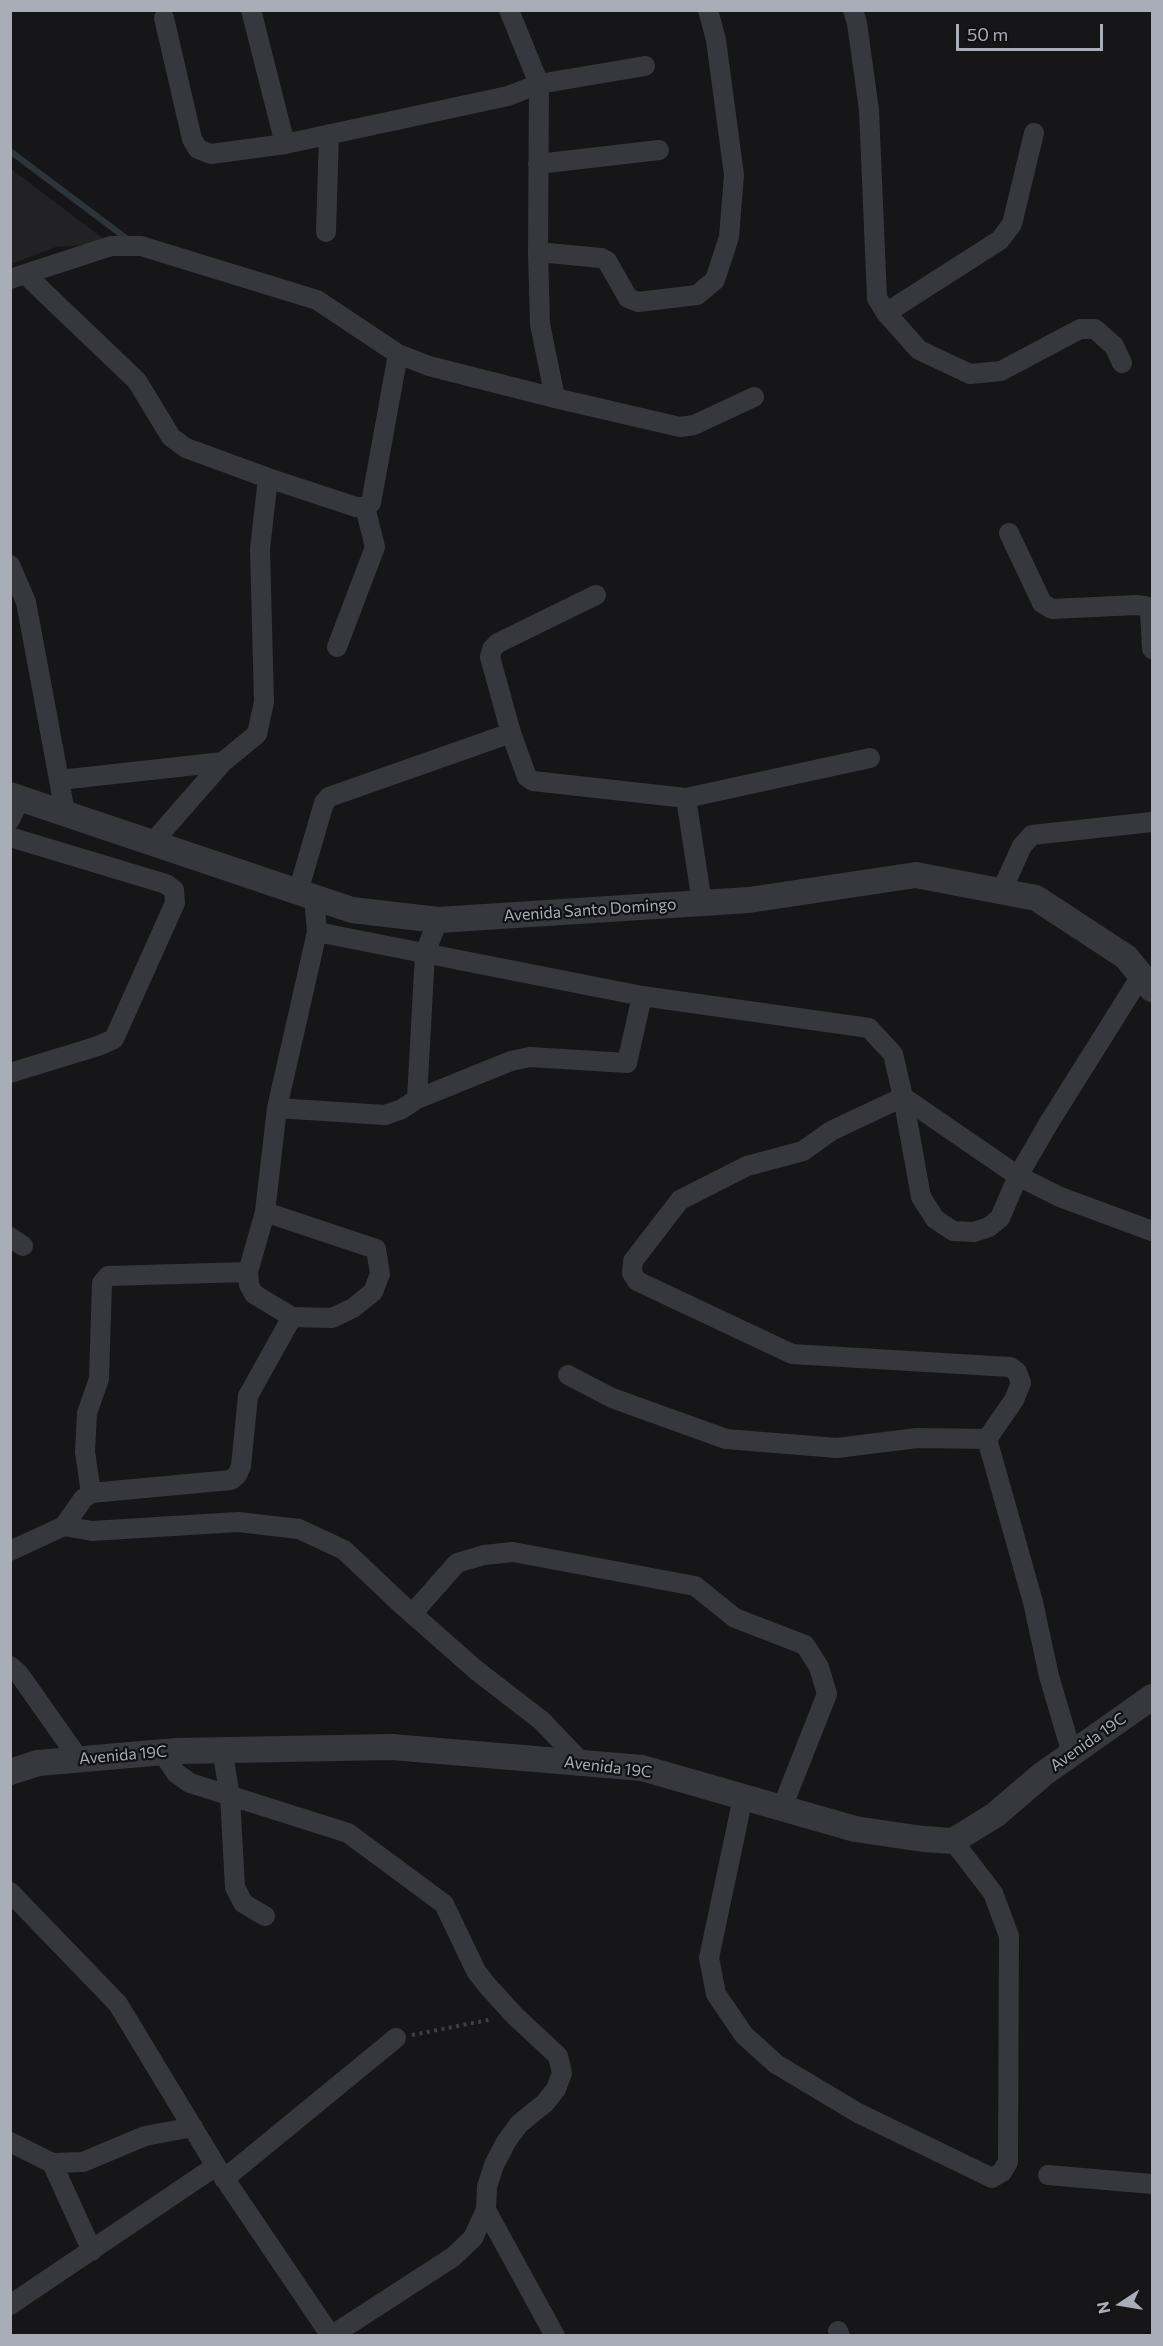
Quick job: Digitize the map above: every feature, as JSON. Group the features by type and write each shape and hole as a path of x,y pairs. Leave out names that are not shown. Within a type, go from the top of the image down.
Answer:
{"street":[{"path":"251,10 285,144"},
{"path":"509,10 539,84 540,324 555,398"},
{"path":"538,252 601,258 607,261 628,298 638,302 697,295 715,280 729,237 734,175 716,40 708,10"},
{"path":"853,10 857,23 869,110 877,298 886,313 919,350 970,374 1001,371 1080,329 1095,329 1114,346 1122,363"},
{"path":"164,18 192,139 198,148 211,154 285,144 508,96 539,84 645,66"},
{"path":"326,232 329,134"},
{"path":"886,313 1000,240 1012,224 1034,134"},
{"path":"538,164 659,150"},
{"path":"18,276 111,246 141,246 317,300 398,354 429,366 555,398 680,427 694,425 754,397"},
{"path":"18,276 137,381 171,436 186,448 356,507 365,507 371,503 398,354"},
{"path":"153,842 223,762 257,734 264,702 260,549 268,478"},
{"path":"336,647 375,547 365,507"},
{"path":"1009,532 1042,603 1052,609 1136,604 1144,606 1150,612 1152,649"},
{"path":"10,565 26,602 65,812"},
{"path":"596,595 498,643 492,649 490,657 511,733 527,777 533,781 686,798 870,758"},
{"path":"264,1212 376,1249 380,1274 373,1292 353,1308 332,1318 292,1317 254,1294 249,1285 248,1272 264,1212 277,1108 317,932 306,894 324,803 328,797 511,733"},
{"path":"60,780 223,762"},
{"path":"686,798 702,903"},
{"name":"Avenida Santo Domingo","path":"14,804 65,812 352,910 438,920 749,900 916,875 1036,898 1126,957 1147,982"},
{"path":"1001,892 1022,846 1032,835 1152,822"},
{"path":"10,837 166,884 174,890 175,903 114,1039 10,1073"},
{"path":"417,1099 425,953 438,920"},
{"path":"317,932 642,996 869,1028 893,1054 921,1197 935,1219 953,1231 974,1232 989,1227 1000,1218 1018,1176 1050,1121 1147,982"},
{"path":"277,1108 385,1115 402,1109 417,1099 511,1061 530,1057 627,1063 642,996"},
{"path":"903,1097 1018,1176 1060,1197 1152,1231"},
{"path":"903,1097 831,1131 803,1150 747,1166 680,1200 633,1262 632,1273 637,1281 792,1354 1010,1367 1017,1372 1021,1383 1014,1400 987,1438"},
{"path":"91,1493 85,1452 87,1413 99,1379 102,1283 108,1276 248,1272"},
{"path":"10,1551 64,1526 83,1499 91,1493 231,1480 237,1475 241,1466 248,1396 292,1317"},
{"path":"568,1375 612,1398 726,1439 837,1448 917,1438 987,1438"},
{"path":"987,1438 1034,1602 1050,1676 1072,1754"},
{"path":"64,1526 92,1531 238,1522 299,1529 344,1550 476,1670 542,1721 582,1763"},
{"path":"412,1614 457,1563 484,1555 513,1552 695,1586 735,1618 805,1645 819,1667 827,1694 782,1808"},
{"path":"10,1666 19,1674 79,1759"},
{"name":"Avenida 19C","path":"10,1772 38,1762 162,1752 392,1747 642,1768 855,1829 923,1839 953,1840 995,1815 1043,1774 1152,1697"},
{"path":"222,1750 230,1796 235,1887 243,1903 265,1916"},
{"path":"10,1892 118,2004 220,2172 331,2336 453,2257 473,2238 486,2210 487,2187 502,2150 519,2124 545,2103 556,2089 562,2073 558,2055 514,2015 476,1971 444,1904 348,1833 190,1783 176,1773 162,1752"},
{"path":"743,1797 709,1958 716,1994 744,2035 776,2064 858,2113 992,2178 1002,2172 1008,2162 1009,1936 993,1893 953,1840"},
{"path":"10,2305 220,2172 396,2038"},
{"path":"10,2142 52,2163 83,2162 145,2136 193,2127"},
{"path":"52,2163 92,2251"},
{"path":"1048,2175 1152,2184"},
{"path":"486,2210 555,2336"}],"path":[{"path":"396,2038 514,2015"}],"shaded area":[{"path":"10,168 109,243 56,247 11,264"}],"waterway":[{"path":"10,151 126,238"}]}
